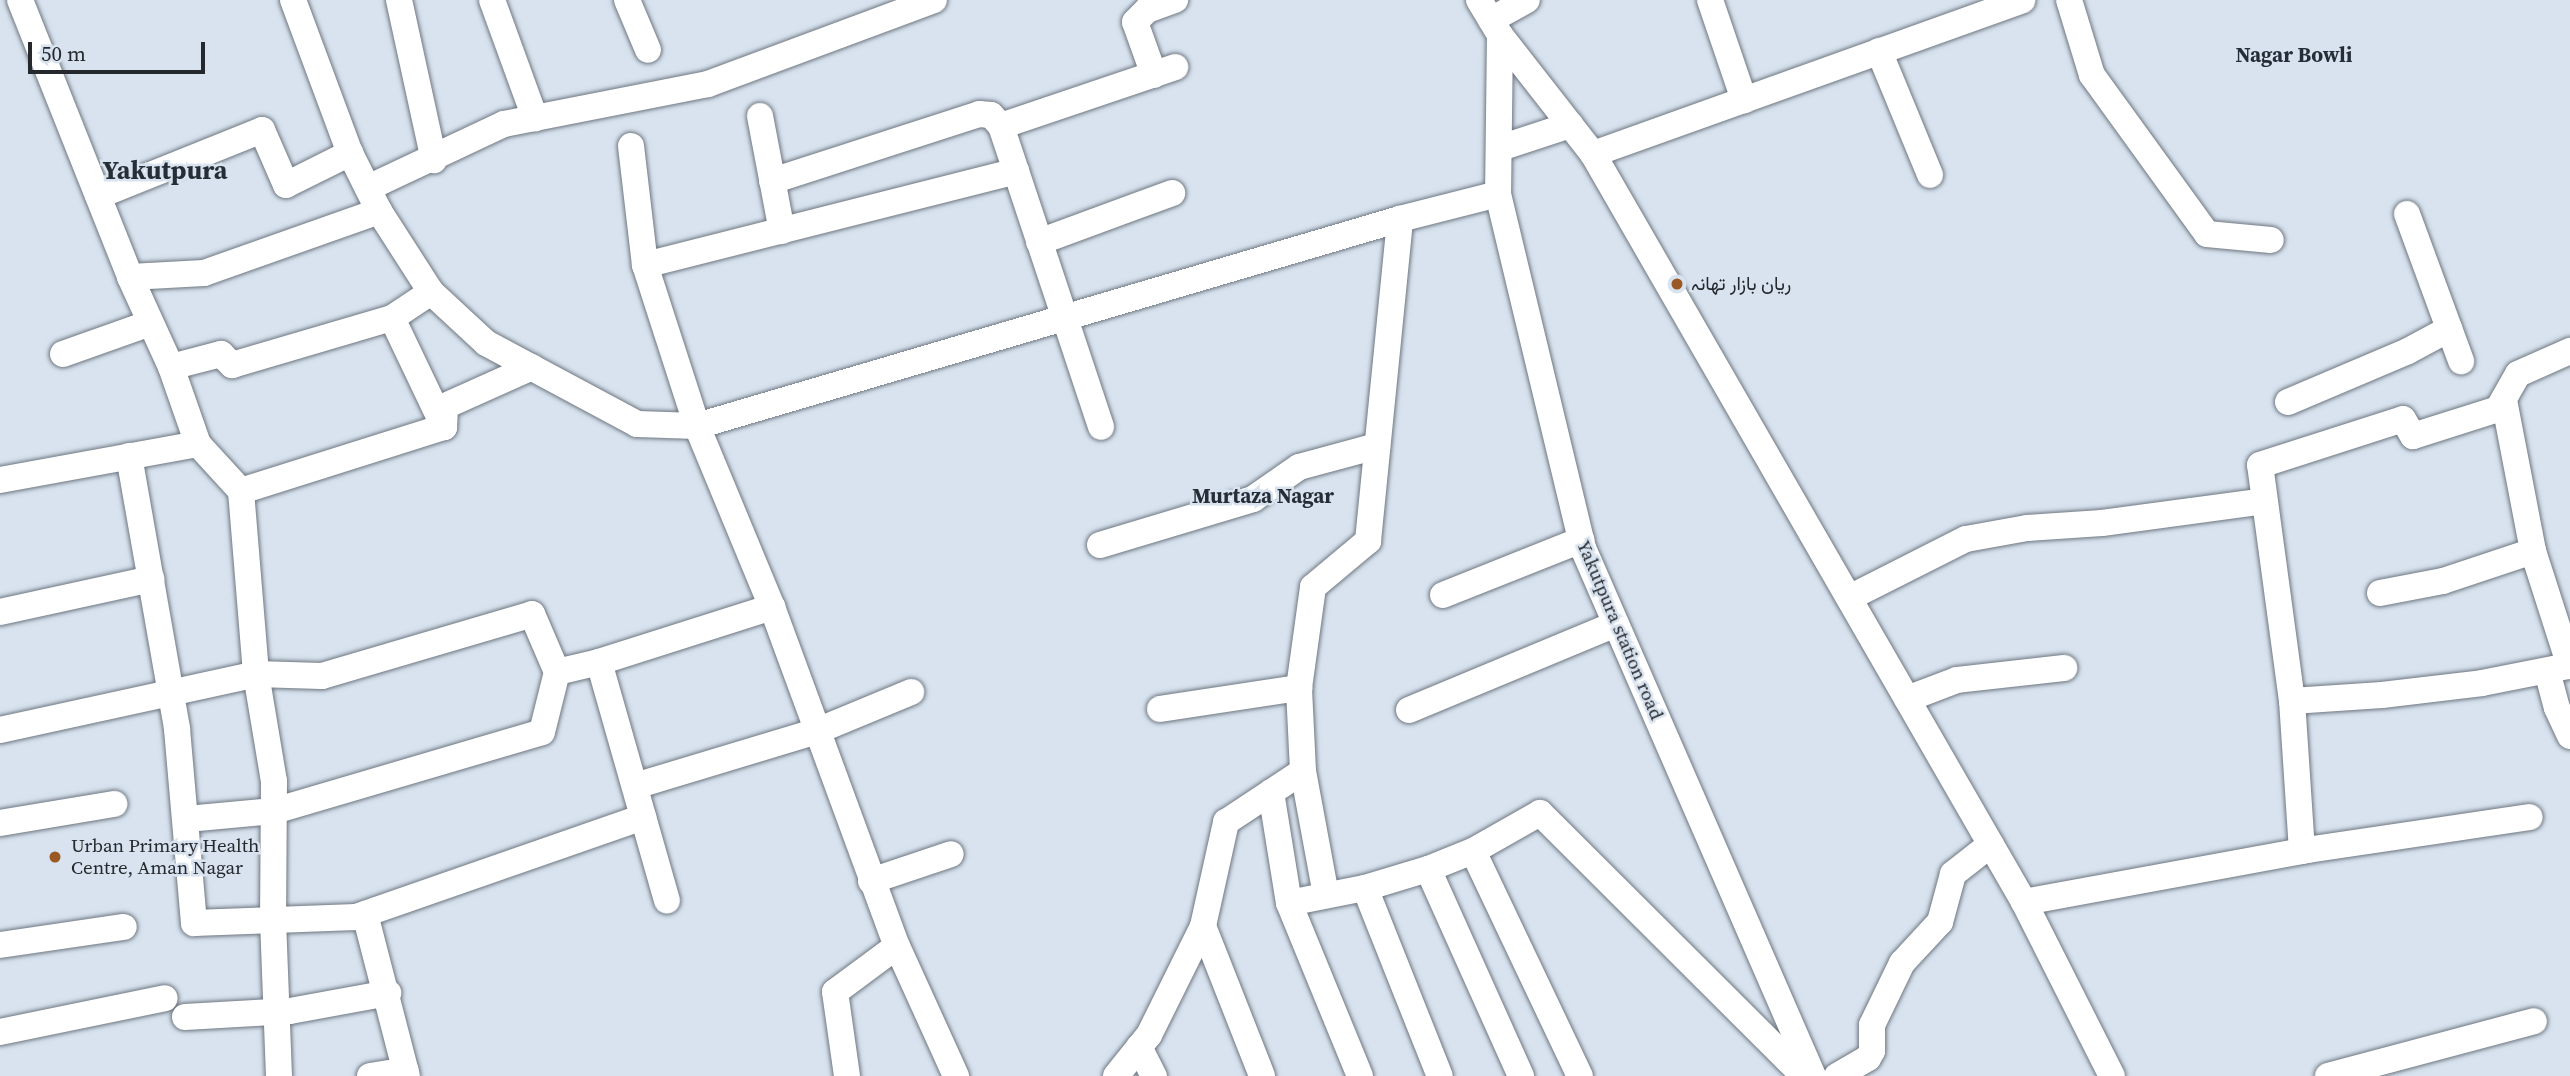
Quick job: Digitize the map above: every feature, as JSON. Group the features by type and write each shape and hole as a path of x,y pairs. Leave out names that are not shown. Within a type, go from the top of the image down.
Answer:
{"street":[{"path":"20,0 131,277 171,367 198,444 241,491 256,674 274,781 273,920 279,1076"},
{"path":"293,0 350,153 374,200 431,292 486,343 636,424 697,426 1400,219 1498,194"},
{"path":"399,0 435,160"},
{"path":"492,0 535,118"},
{"path":"627,0 648,50"},
{"path":"131,277 204,273 374,200 435,160 504,124 708,84 934,0"},
{"path":"1001,126 1165,71 1135,22 1147,9 1175,0"},
{"path":"1527,0 1490,18 1593,154 2024,902 2112,1076"},
{"path":"1710,0 1744,100"},
{"path":"1593,154 2022,0"},
{"path":"2069,0 2092,75 2207,234 2271,240"},
{"name":"Yakutpura station road","path":"1490,18 1500,148 1498,194 1581,540 1812,1076"},
{"path":"1879,51 1930,175"},
{"path":"772,181 979,114 991,115 1001,126 1101,427"},
{"path":"760,116 782,231"},
{"path":"1500,148 1570,125"},
{"path":"98,196 262,130 286,185 350,153"},
{"path":"631,146 645,265 697,426 772,607 871,881 897,946 956,1076"},
{"path":"645,265 1016,171"},
{"path":"1039,242 1172,193"},
{"path":"2407,214 2461,361"},
{"path":"1326,895 1303,771 1299,688 1312,587 1368,541 1400,219"},
{"path":"171,367 221,354 232,365 392,318 431,292"},
{"path":"392,318 444,427"},
{"path":"63,354 150,323"},
{"path":"2288,402 2408,351 2449,329"},
{"path":"2302,851 2292,701 2260,465 2403,419 2413,436 2498,410 2518,374 2570,351"},
{"path":"444,427 445,407 532,367"},
{"path":"2504,400 2533,551 2562,668 2557,708 2570,736"},
{"path":"241,491 444,427"},
{"path":"0,480 198,444"},
{"path":"1100,545 1253,499 1298,467 1377,446"},
{"path":"129,456 171,693 187,820 194,923 365,914 643,817"},
{"path":"1849,598 1966,540 2027,528 2115,522 2265,501"},
{"path":"1443,595 1581,540"},
{"path":"2380,593 2443,581 2533,551"},
{"path":"0,612 151,579"},
{"path":"557,672 599,662 772,607"},
{"path":"0,730 256,674 322,676 532,614 557,672 542,732 274,811 187,820"},
{"path":"1409,710 1616,624"},
{"path":"599,662 667,900"},
{"path":"1907,699 1957,680 2064,667"},
{"path":"2292,701 2482,683 2562,668"},
{"path":"1160,709 1299,688"},
{"path":"635,786 817,731 911,692"},
{"path":"1116,1076 1149,1035 1203,926 1226,822 1303,771"},
{"path":"1271,792 1289,903 1360,1076"},
{"path":"0,823 114,804"},
{"path":"1289,903 1365,888 1428,869 1473,851 1540,813 1804,1076"},
{"path":"2024,902 2302,851 2530,817"},
{"path":"1837,1076 1868,1058 1872,1051 1872,1025 1902,963 1940,922 1953,874 1991,844"},
{"path":"1473,851 1580,1076"},
{"path":"871,881 951,854"},
{"path":"1428,869 1521,1076"},
{"path":"1365,888 1440,1076"},
{"path":"365,914 407,1073 370,1076"},
{"path":"1203,926 1262,1076"},
{"path":"0,945 124,927"},
{"path":"847,1076 835,992 897,946"},
{"path":"185,1017 276,1012 388,993"},
{"path":"0,1032 165,998"},
{"path":"2328,1076 2534,1021"},
{"path":"1139,1047 1154,1076"}],"place":[{"name":"ریان بازار تھانہ","path":"1677,284"},
{"name":"Urban Primary Health Centre, Aman Nagar","path":"55,857"}],"district":[{"name":"Nagar Bowli","path":"2294,55"},
{"name":"Yakutpura","path":"165,171"},
{"name":"Murtaza Nagar","path":"1263,496"}]}
